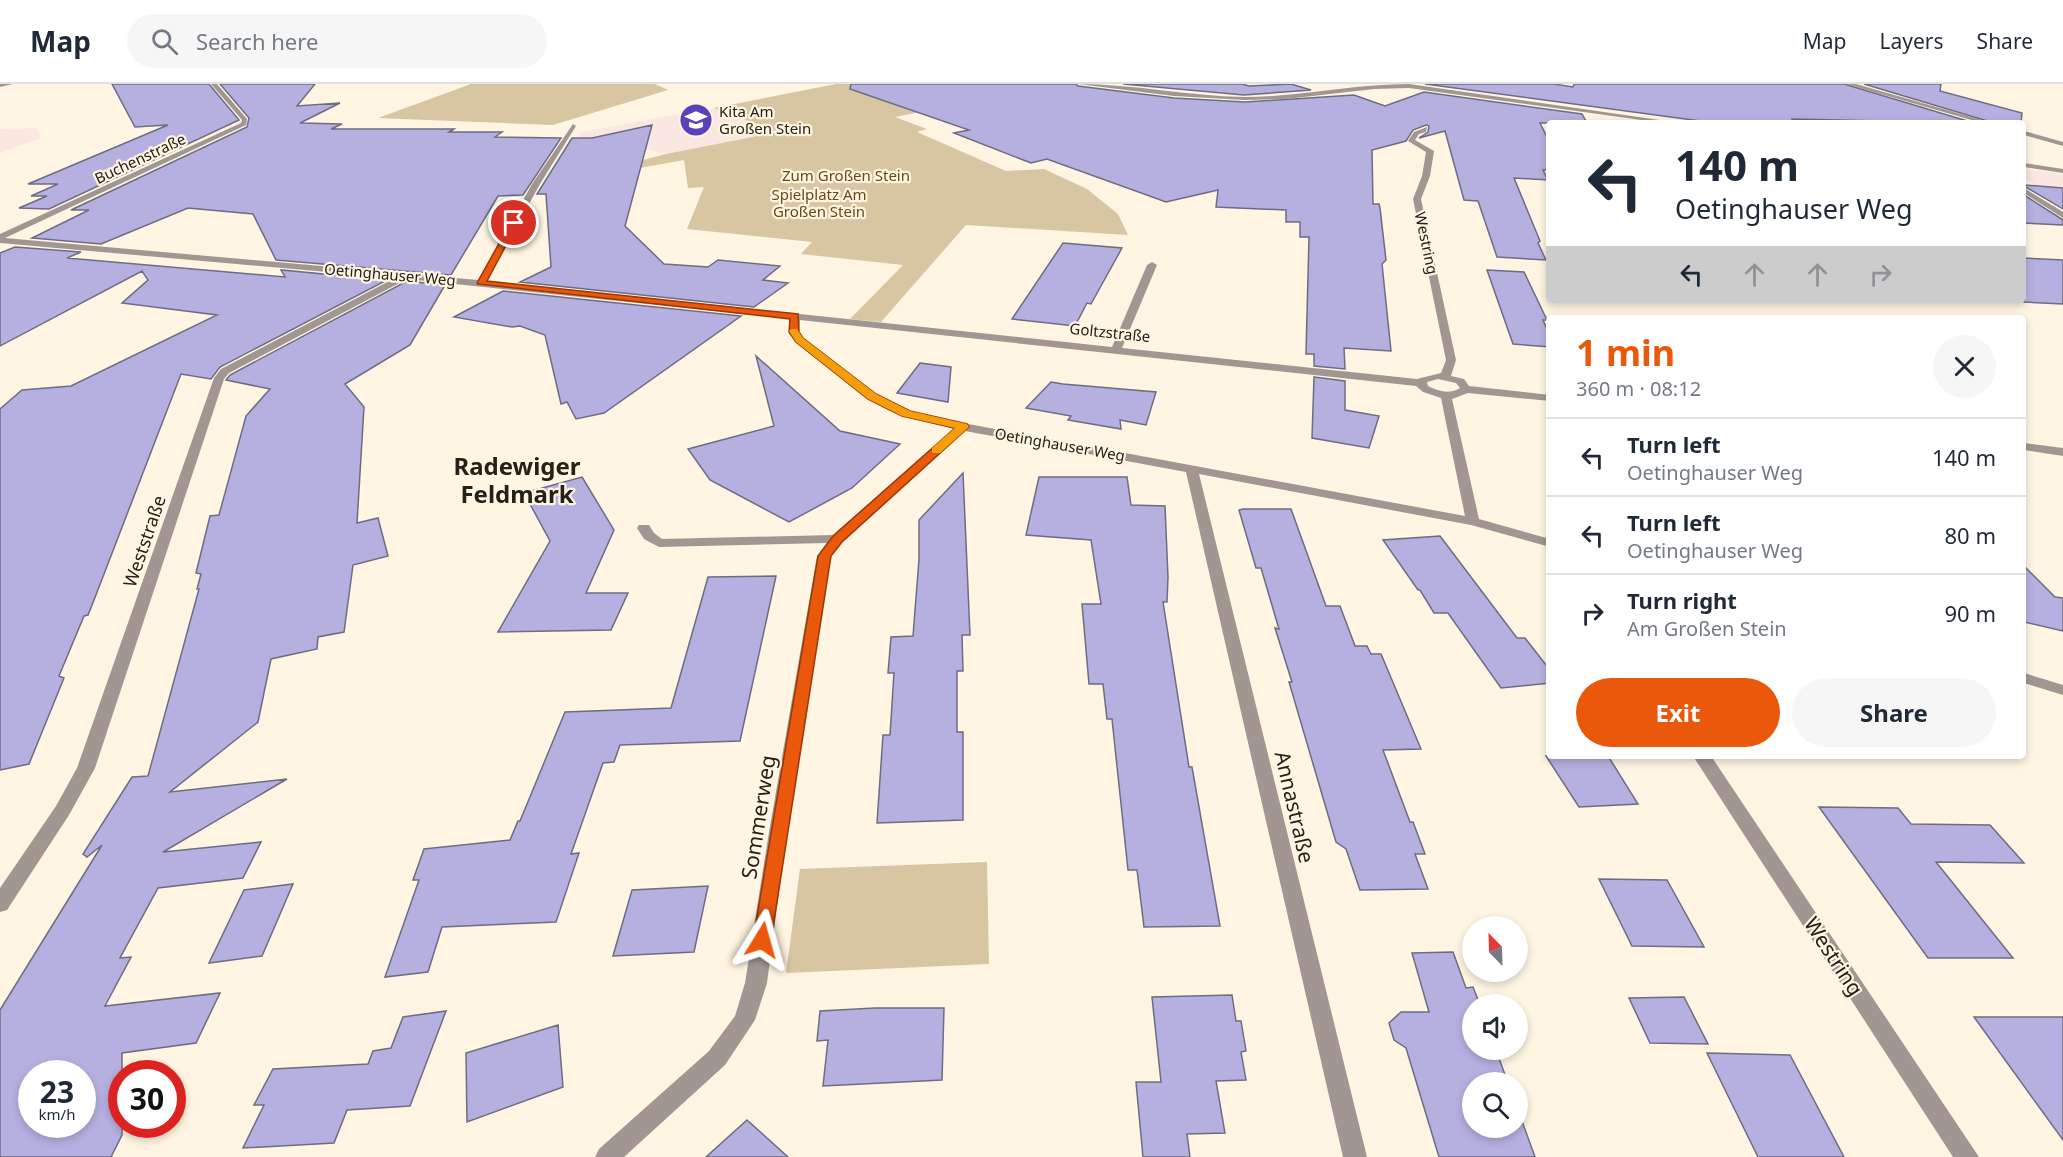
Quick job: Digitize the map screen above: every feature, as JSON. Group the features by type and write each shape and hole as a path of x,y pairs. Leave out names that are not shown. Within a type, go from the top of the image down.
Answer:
{"street":[{"path":"0,85 10,84"},
{"name":"Buchenstraße","path":"0,238 244,124 245,120 214,84"},
{"path":"1081,84 1220,98 1268,98 1401,85 1656,120"},
{"path":"1849,84 1978,120"},
{"path":"1469,93 1484,87"},
{"path":"481,283 536,184 573,126"},
{"name":"Westring","path":"1425,128 1424,131 1416,133 1411,141 1430,151 1426,176 1417,200 1451,360 1445,376"},
{"path":"2026,134 2063,144"},
{"path":"2026,165 2063,169"},
{"path":"2026,191 2063,216"},
{"name":"Oetinghauser Weg","path":"0,238 408,275 795,316 794,332 799,340 872,397 906,414 963,427 1473,521 1546,542"},
{"path":"0,247 18,241"},
{"path":"1116,349 1152,265"},
{"name":"Weststraße","path":"0,904 63,810 86,768 219,378 225,371 408,275"},
{"name":"Goltzstraße","path":"795,316 1421,383 1428,391 1446,395"},
{"path":"1445,376 1460,381 1466,389"},
{"name":"Goltzstraße","path":"1421,383 1426,378 1445,376"},
{"path":"1473,521 1446,395 1456,395 1466,389 1546,398"},
{"name":"Sommerweg","path":"607,1157 717,1058 744,1020 756,983 778,832 824,556 837,539 963,427"},
{"path":"2026,447 2063,452"},
{"name":"Annastraße","path":"1191,468 1355,1157"},
{"path":"644,528 649,536 660,543 837,539"},
{"path":"2026,679 2063,690"},
{"name":"Westring","path":"1704,759 1967,1157"}],"shaded area":[{"name":"Kita Am Großen Stein","path":"714,108 779,132 666,154 633,146 571,150 581,132"},
{"path":"37,128 41,138 0,153 0,129"},
{"path":"2026,169 2063,174 2063,204 2026,179"}],"green space":[{"path":"471,84 655,84 668,90 553,125 378,118"},
{"name":"Zum Großen Stein","path":"836,84 879,84 954,105 895,117 927,129 917,132 1006,171 1044,169 1087,189 1118,214 1128,235 966,225 881,322 850,319 903,265 801,254 812,242 687,229 704,187 688,188 684,160 552,184 666,154 778,132 714,108"},
{"path":"987,862 989,964 786,973 800,869"}],"building":[{"path":"112,84 209,84 239,120 49,209 19,208 47,196 31,196 58,184 28,184 168,125 135,127"},
{"path":"220,84 315,84 297,106 340,103 300,123 342,124 331,129 454,129 449,132 502,132 495,137 561,138 523,195 498,196 451,275 276,260 253,214 188,208 101,244 32,238 89,210 71,210 247,127 249,118"},
{"path":"851,84 1076,84 1174,98 1245,102 1354,95 1385,106 1424,92 1582,114 1585,120 1546,120 1546,123 1540,123 1546,135 1546,170 1543,170 1546,180 1514,178 1546,260 1497,257 1478,201 1464,200 1445,131 1419,138 1428,132 1429,126 1426,125 1413,130 1406,141 1372,150 1373,204 1379,204 1380,208 1386,260 1382,264 1391,351 1344,348 1345,369 1314,366 1314,354 1306,354 1309,237 1300,237 1300,222 1286,222 1286,210 1216,207 1218,190 1166,202 1047,159 1031,163 954,133 969,130 850,89"},
{"path":"1123,84 1242,84 1249,86 1291,84 1311,90 1244,95"},
{"path":"1425,84 1554,84 1573,87 1574,84 1844,84 1964,120 1792,119 1693,120"},
{"path":"1864,84 1941,84 1940,91 2022,113 2021,120 1984,120"},
{"path":"652,125 625,226 664,264 708,267 718,260 780,266 763,280 788,283 754,307 520,282 551,267 546,194 537,194 572,138 592,138"},
{"path":"2026,185 2063,188 2063,209 2026,187"},
{"path":"2026,196 2063,220 2063,225 2026,223"},
{"path":"1063,243 1122,248 1091,304 1087,303 1075,326 1012,319"},
{"path":"15,247 81,252 67,258 285,277 281,270 387,280 220,367 211,379 181,374 88,615 84,616 59,676 64,678 29,764 0,770 0,409 22,390 71,386 217,315 122,303 148,280 142,271 0,346 0,253"},
{"path":"2026,258 2063,260 2063,304 2026,302"},
{"path":"1487,270 1524,272 1546,318 1543,320 1546,327 1546,347 1513,344"},
{"path":"407,281 445,285 410,345 345,384 364,407 357,523 378,518 388,556 353,565 344,632 318,637 317,649 271,659 258,722 170,792 287,779 163,852 261,842 243,878 158,888 120,958 131,957 105,1006 220,993 196,1043 122,1053 122,1060 108,1060 108,1138 120,1138 111,1157 0,1157 0,1010 102,845 87,857 83,854 132,777 148,776 199,589 197,589 201,574 196,573 210,516 219,515 246,416 270,389 226,380 230,375"},
{"path":"503,291 741,316 604,413 576,419 567,402 561,404 545,335 520,326 512,327 454,317"},
{"path":"756,356 840,431 900,444 852,488 789,522 710,480 688,449 774,426"},
{"path":"920,363 951,367 948,402 897,393"},
{"path":"1314,377 1345,381 1345,410 1379,416 1369,448 1312,438"},
{"path":"1051,382 1156,392 1146,425 1120,420 1121,429 1068,420 1071,416 1026,408"},
{"path":"963,473 970,635 962,635 963,671 957,671 957,732 963,732 963,820 877,823 883,735 890,735 894,673 888,673 891,637 913,636 919,559 919,520"},
{"path":"582,477 614,530 586,593 628,593 611,630 498,632 550,541 524,493"},
{"path":"1039,477 1127,477 1131,505 1165,506 1168,577 1167,602 1163,602 1189,767 1192,767 1220,926 1144,927 1137,870 1128,870 1112,719 1107,719 1103,684 1089,684 1082,604 1101,604 1091,540 1026,535"},
{"path":"1291,509 1326,606 1340,606 1355,646 1367,646 1371,654 1381,654 1421,749 1383,750 1410,822 1413,822 1425,854 1415,854 1428,889 1360,890 1346,849 1336,842 1275,628 1279,629 1261,568 1256,568 1239,510"},
{"path":"1440,536 1517,638 1525,638 1546,665 1546,683 1501,688 1448,613 1434,613 1383,540"},
{"path":"2026,568 2055,597 2063,598 2063,631 2026,622"},
{"path":"776,576 740,741 620,745 614,762 603,763 571,854 579,853 556,922 442,927 428,972 385,977 419,880 413,880 424,849 510,840 565,712 671,708 708,577"},
{"path":"1548,759 1610,759 1638,804 1579,807"},
{"path":"1819,807 1898,808 1911,824 1990,825 2024,863 1936,862 2013,958 1928,958"},
{"path":"1599,879 1667,880 1704,947 1632,946"},
{"path":"293,884 262,956 209,963 244,890"},
{"path":"708,886 694,952 613,956 632,890"},
{"path":"1453,952 1462,982 1466,988 1473,987 1476,994 1462,994 1462,1060 1500,1060 1504,1072 1462,1072 1462,1138 1528,1138 1535,1157 1439,1157 1406,1048 1394,1040 1389,1023 1401,1012 1429,1012 1412,953"},
{"path":"1232,995 1236,1021 1241,1021 1246,1051 1241,1052 1246,1080 1216,1081 1225,1133 1187,1134 1190,1157 1143,1157 1136,1082 1161,1082 1152,997"},
{"path":"1684,997 1708,1044 1650,1043 1629,998"},
{"path":"944,1008 942,1080 823,1086 828,1040 817,1041 820,1011"},
{"path":"446,1011 410,1106 347,1110 334,1143 243,1148 264,1105 254,1105 273,1069 368,1064 373,1051 391,1048 403,1017"},
{"path":"1974,1017 2063,1017 2063,1140"},
{"path":"558,1025 563,1087 467,1122 466,1053"},
{"path":"1707,1053 1790,1055 1844,1157 1758,1157"},
{"path":"747,1120 788,1157 706,1157"}],"slow traffic":[{"path":"794,331 799,340 872,397 906,414 963,427 936,451"}],"place":[{"name":"Kita Am Großen Stein","path":"696,120"}],"district":[{"name":"Radewiger Feldmark","path":"517,479"}],"route":[{"path":"514,223 481,283 795,316 794,332 799,340 872,397 906,414 963,427 837,539 824,556 762,940"}],"park label":[{"name":"Spielplatz Am Großen Stein","path":"819,202"}]}
